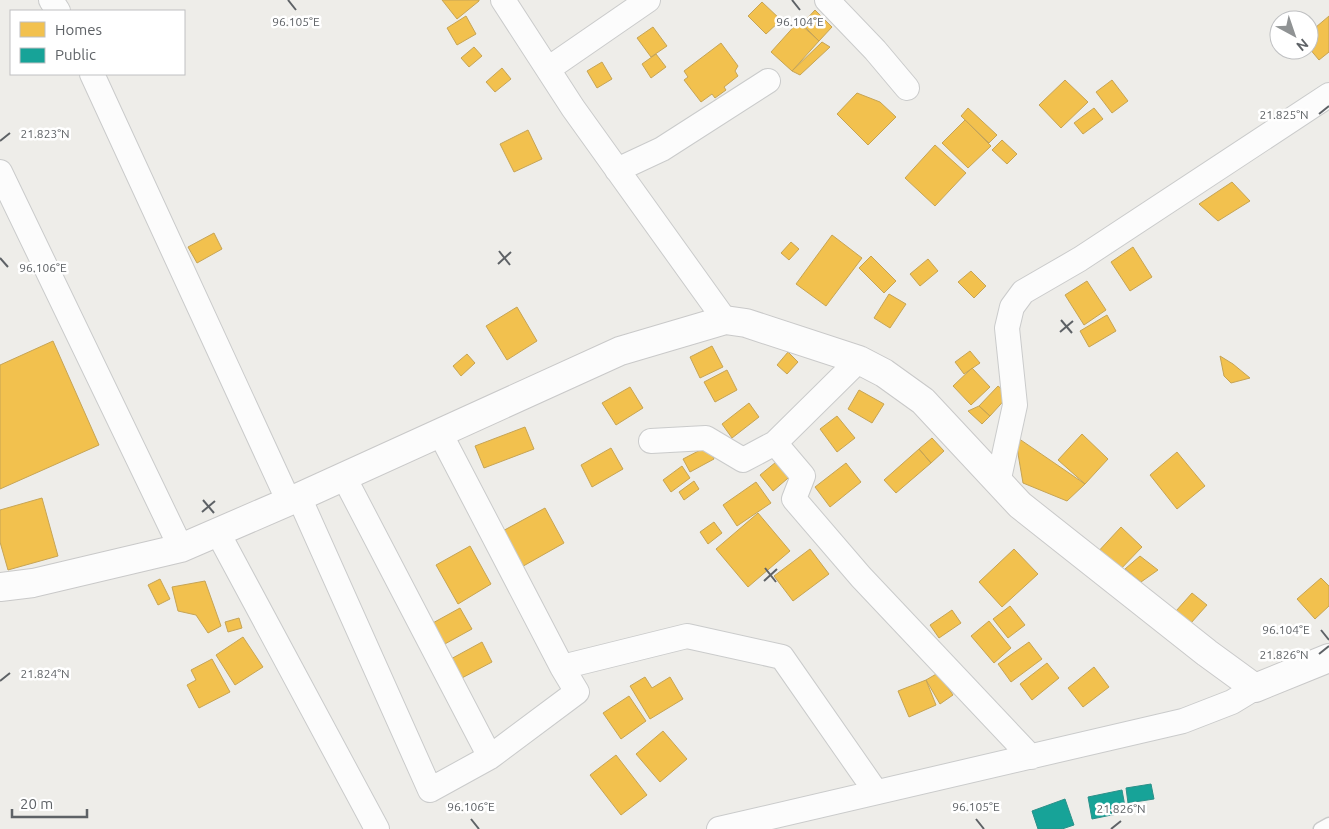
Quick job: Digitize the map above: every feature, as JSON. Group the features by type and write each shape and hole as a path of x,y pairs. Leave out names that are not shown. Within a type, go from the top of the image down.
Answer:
{"street":[{"path":"502,0 617,170 725,320"},
{"path":"548,69 648,0"},
{"path":"827,0 875,50 907,88"},
{"path":"92,75 430,790 490,757 577,692 562,667 440,433"},
{"path":"617,170 662,149 768,81"},
{"path":"998,484 1015,405 1007,328 1012,307 1023,292 1080,258 1329,95"},
{"path":"0,172 181,548"},
{"path":"0,587 33,583 181,548 294,500 620,351 725,320 746,323 858,360 884,373 923,401 998,484 1020,505 1207,653 1255,688"},
{"path":"651,441 706,438 744,460 775,443 858,360"},
{"path":"775,443 803,476 794,499 861,577 1031,757"},
{"path":"344,476 490,757"},
{"path":"218,533 377,829"},
{"path":"562,667 687,636 782,657 876,792"},
{"path":"719,829 813,809 876,792 1183,721 1232,702 1255,688 1329,658"}],"lane":[{"path":"1320,829 1329,824"}],"building: Homes":[{"path":"442,0 479,0 479,1 457,19"},
{"path":"762,2 781,20 766,34 748,16"},
{"path":"815,10 832,27 819,41 802,24"},
{"path":"466,16 476,34 457,45 447,28"},
{"path":"1329,16 1329,52 1319,60 1319,24"},
{"path":"798,22 819,41 792,71 771,52"},
{"path":"653,27 667,46 651,57 637,38"},
{"path":"822,42 830,47 800,75 792,71"},
{"path":"721,43 738,66 735,71 738,76 724,87 726,90 715,98 712,94 701,102 684,80 688,77 684,71"},
{"path":"474,47 482,56 469,67 461,58"},
{"path":"656,54 666,67 651,78 642,64"},
{"path":"602,62 612,79 597,88 587,71"},
{"path":"502,68 511,79 495,92 486,82"},
{"path":"1065,80 1088,102 1061,128 1039,105"},
{"path":"1112,80 1128,101 1112,113 1096,92"},
{"path":"857,93 880,102 896,117 868,145 837,114"},
{"path":"968,108 997,135 989,143 961,116"},
{"path":"1094,108 1103,119 1083,134 1074,123"},
{"path":"965,120 991,146 968,168 942,143"},
{"path":"528,130 542,159 514,172 500,144"},
{"path":"1002,140 1017,154 1007,164 992,150"},
{"path":"935,145 966,173 935,206 905,178"},
{"path":"1232,182 1250,201 1218,221 1199,204"},
{"path":"214,233 222,249 197,263 188,247"},
{"path":"832,235 862,258 826,306 796,284"},
{"path":"791,242 799,249 789,260 781,253"},
{"path":"1133,247 1152,277 1130,291 1111,262"},
{"path":"871,256 896,281 884,293 859,268"},
{"path":"928,259 938,271 920,286 910,274"},
{"path":"971,271 986,286 974,298 958,282"},
{"path":"1087,281 1106,310 1084,325 1065,295"},
{"path":"889,294 906,304 890,328 874,318"},
{"path":"517,307 537,341 507,360 486,326"},
{"path":"1107,315 1116,331 1089,347 1080,331"},
{"path":"53,341 99,445 0,489 0,365"},
{"path":"712,346 723,367 700,378 690,357"},
{"path":"970,351 980,363 964,374 955,362"},
{"path":"788,352 798,362 787,374 777,365"},
{"path":"467,354 475,363 461,376 453,366"},
{"path":"1220,356 1250,378 1231,383 1224,376"},
{"path":"972,368 990,387 971,405 953,386"},
{"path":"727,370 737,390 715,402 704,382"},
{"path":"998,386 1009,395 990,416 979,406"},
{"path":"630,387 643,408 616,425 602,403"},
{"path":"859,390 884,404 872,423 848,409"},
{"path":"749,403 759,417 732,438 722,424"},
{"path":"979,406 990,416 982,424 968,411"},
{"path":"837,416 855,438 837,452 820,429"},
{"path":"525,427 534,449 484,468 475,446"},
{"path":"1082,434 1108,459 1085,484 1058,460"},
{"path":"1015,436 1085,484 1067,501 1023,483"},
{"path":"932,438 944,451 931,463 919,449"},
{"path":"708,446 714,459 690,472 683,459"},
{"path":"611,448 623,469 592,487 581,465"},
{"path":"919,449 931,463 896,493 884,480"},
{"path":"1177,452 1205,486 1177,509 1150,475"},
{"path":"781,458 794,473 773,491 760,475"},
{"path":"846,463 861,482 830,507 815,487"},
{"path":"682,466 690,478 671,492 663,480"},
{"path":"694,481 699,489 684,500 679,492"},
{"path":"756,482 771,503 737,526 723,505"},
{"path":"42,498 58,556 8,570 0,542 0,510"},
{"path":"545,508 564,543 518,569 499,533"},
{"path":"758,513 790,551 748,587 716,549"},
{"path":"714,522 722,533 708,544 700,532"},
{"path":"1121,527 1142,547 1116,574 1095,555"},
{"path":"470,546 491,584 458,604 436,565"},
{"path":"810,549 829,574 793,601 774,576"},
{"path":"1014,549 1038,574 1002,607 979,582"},
{"path":"1140,556 1158,570 1141,582 1125,569"},
{"path":"1321,578 1329,586 1329,606 1315,619 1297,599"},
{"path":"160,579 170,599 158,605 148,585"},
{"path":"205,581 221,626 208,633 196,615 178,611 172,587"},
{"path":"1192,593 1207,605 1191,623 1176,611"},
{"path":"1010,606 1025,625 1008,638 993,619"},
{"path":"460,608 472,629 443,645 431,624"},
{"path":"952,610 961,623 939,638 930,625"},
{"path":"239,618 242,628 228,632 225,622"},
{"path":"989,621 1011,648 994,663 971,636"},
{"path":"243,637 263,667 235,685 216,655"},
{"path":"482,642 492,662 460,679 449,660"},
{"path":"1029,642 1042,659 1011,682 998,664"},
{"path":"212,659 230,692 199,708 187,685 196,680 191,670"},
{"path":"1047,663 1059,678 1032,700 1020,684"},
{"path":"1094,667 1109,687 1083,707 1068,688"},
{"path":"938,673 953,695 940,704 926,680"},
{"path":"645,677 652,688 670,677 683,699 650,719 630,686"},
{"path":"926,680 936,705 909,717 898,691"},
{"path":"629,696 646,721 621,739 603,713"},
{"path":"663,731 687,759 660,782 636,754"},
{"path":"616,755 647,795 621,815 590,775"}],"building: Public":[{"path":"1151,784 1154,799 1128,803 1126,788"},
{"path":"1122,790 1126,812 1092,819 1088,797"},
{"path":"1065,799 1074,825 1062,829 1038,829 1032,811"}]}
